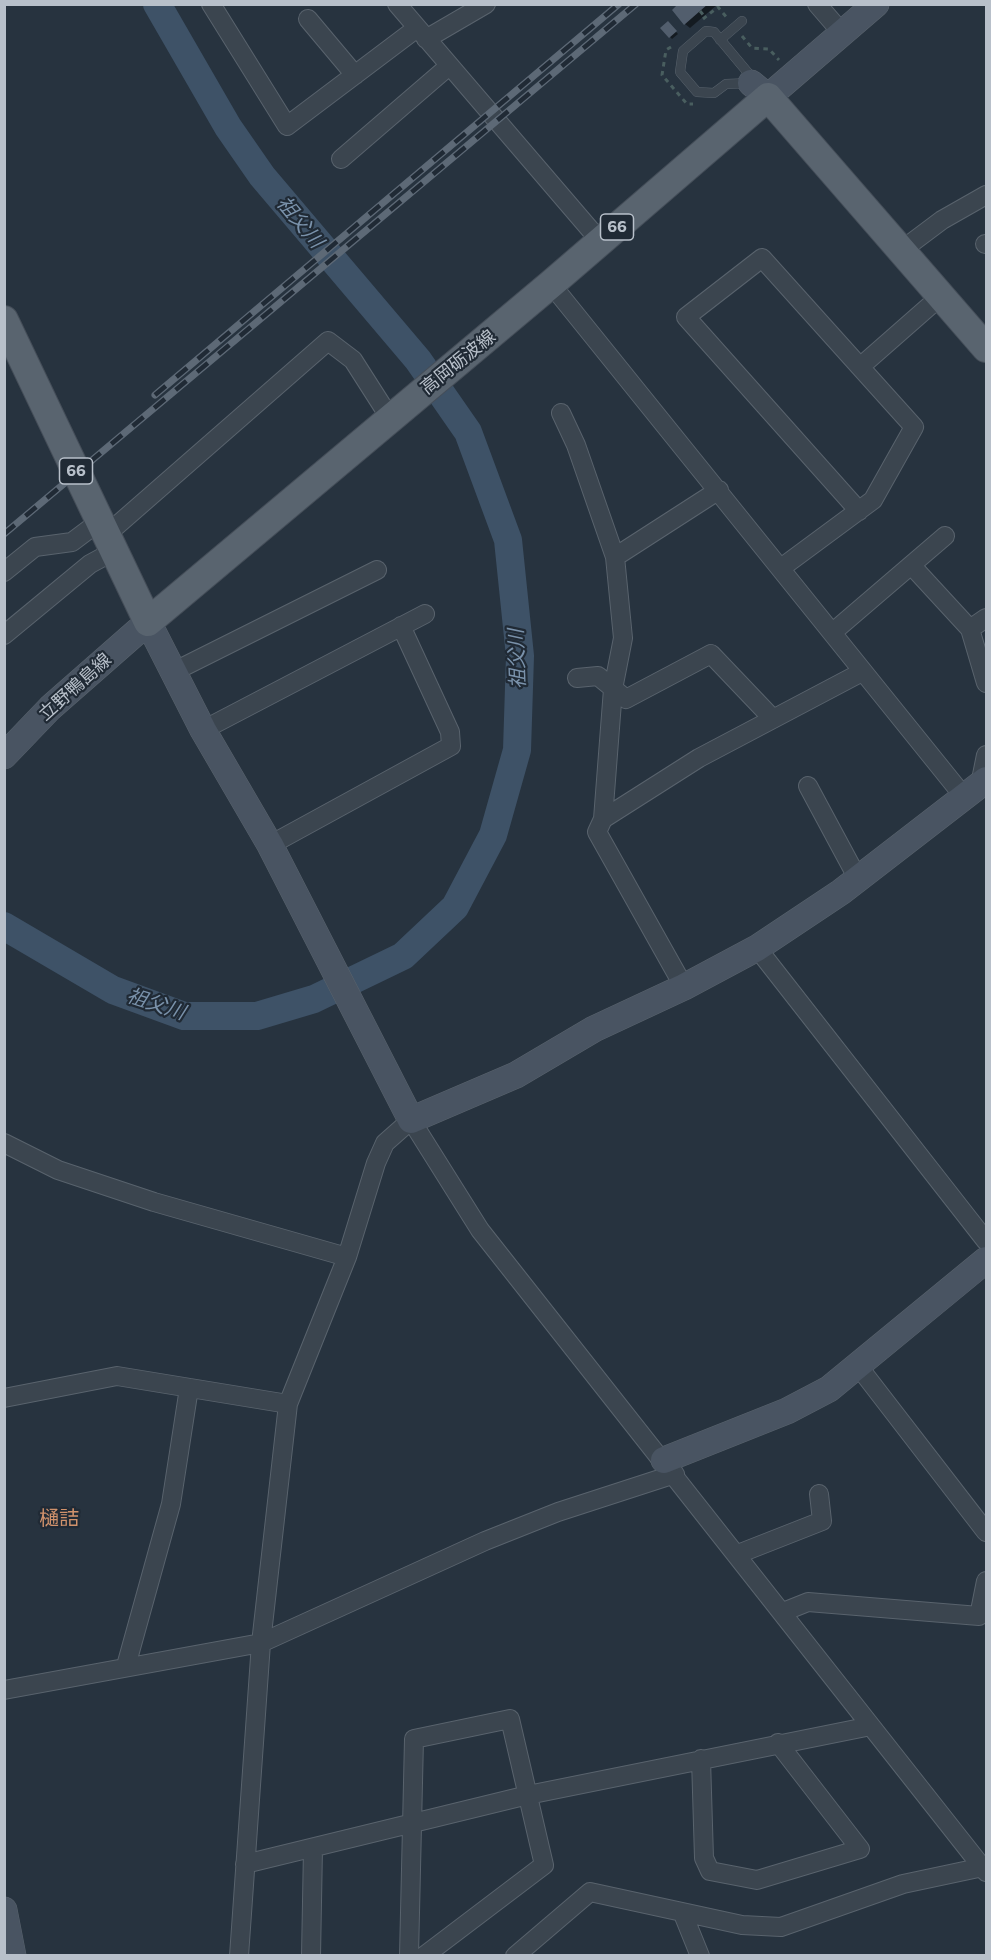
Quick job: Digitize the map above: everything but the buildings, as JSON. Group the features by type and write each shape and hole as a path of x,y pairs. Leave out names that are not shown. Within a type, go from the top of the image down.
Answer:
{"main road":[{"name":"高岡砺波線","path":"148,622 551,284 600,241 760,90"},
{"path":"760,90 987,348"},
{"name":"66","path":"4,320 148,622"}],"street":[{"path":"211,4 287,126 355,75 422,33 486,4"},
{"path":"397,4 600,241"},
{"path":"817,4 842,33"},
{"path":"760,90 842,33 876,4"},
{"path":"308,19 355,75"},
{"path":"341,159 449,66"},
{"path":"902,250 942,220 987,195"},
{"path":"782,568 859,511 873,500 914,427 762,258 686,317 859,511"},
{"path":"551,284 782,568 862,672 977,787"},
{"path":"860,367 942,295"},
{"path":"4,635 90,564 107,536 328,341 353,360 399,410"},
{"path":"561,413 576,445 615,557 623,638 614,688 603,819 597,832 684,987"},
{"path":"615,557 719,490"},
{"path":"4,572 35,547 107,536"},
{"path":"833,632 945,536"},
{"path":"912,566 970,629 987,683"},
{"path":"173,672 377,570"},
{"path":"203,730 425,614"},
{"path":"970,629 987,618"},
{"path":"148,622 203,730 270,845 411,1120 480,1230 738,1554 871,1726 983,1864 903,1884 781,1927 742,1925 590,1892 515,1956"},
{"name":"立野鴨島線","path":"4,756 50,708 148,622"},
{"path":"270,845 451,746 450,732 401,626"},
{"path":"577,678 598,676 626,699 711,654 773,719"},
{"path":"603,819 699,758 862,672"},
{"path":"239,1956 261,1643 288,1404 347,1257 376,1163 385,1143 411,1120 516,1075 594,1029 684,987 757,948 858,879 977,787 987,755"},
{"path":"808,786 858,879"},
{"path":"757,948 987,1241"},
{"path":"4,1143 79,1178 154,1202 347,1257"},
{"path":"4,1690 261,1643 485,1541 669,1467 787,1412 829,1389 987,1260"},
{"path":"865,1375 987,1532"},
{"path":"4,1398 117,1376 288,1404"},
{"path":"126,1666 171,1504 189,1388"},
{"path":"738,1554 822,1521 819,1494"},
{"path":"783,1612 808,1602 979,1616 987,1581"},
{"path":"409,1956 414,1739 510,1719 544,1866 424,1956"},
{"path":"245,1864 528,1796 778,1743 871,1726"},
{"path":"701,1759 704,1858 711,1870 757,1880 860,1849 778,1743"},
{"path":"311,1956 313,1848"},
{"path":"4,1910 13,1956"},
{"path":"683,1914 700,1956"}],"lane":[{"path":"720,40 739,24"},
{"path":"706,31 714,32 760,90 726,84 714,93 696,92 680,72 683,51 706,31"}],"path":[{"path":"718,7 739,24 752,48 770,49 780,62"},
{"path":"700,11 705,17"}],"waterway":[{"name":"祖父川","path":"4,926 113,990 184,1016 257,1016 314,999 403,956 455,907 493,835 517,750 520,656 508,540 468,432 418,360 262,176 228,127 157,4"}],"railway":[{"path":"155,395 619,4"},
{"path":"4,534 636,4"}],"district":[{"name":"樋詰","path":"59,1518"}]}
